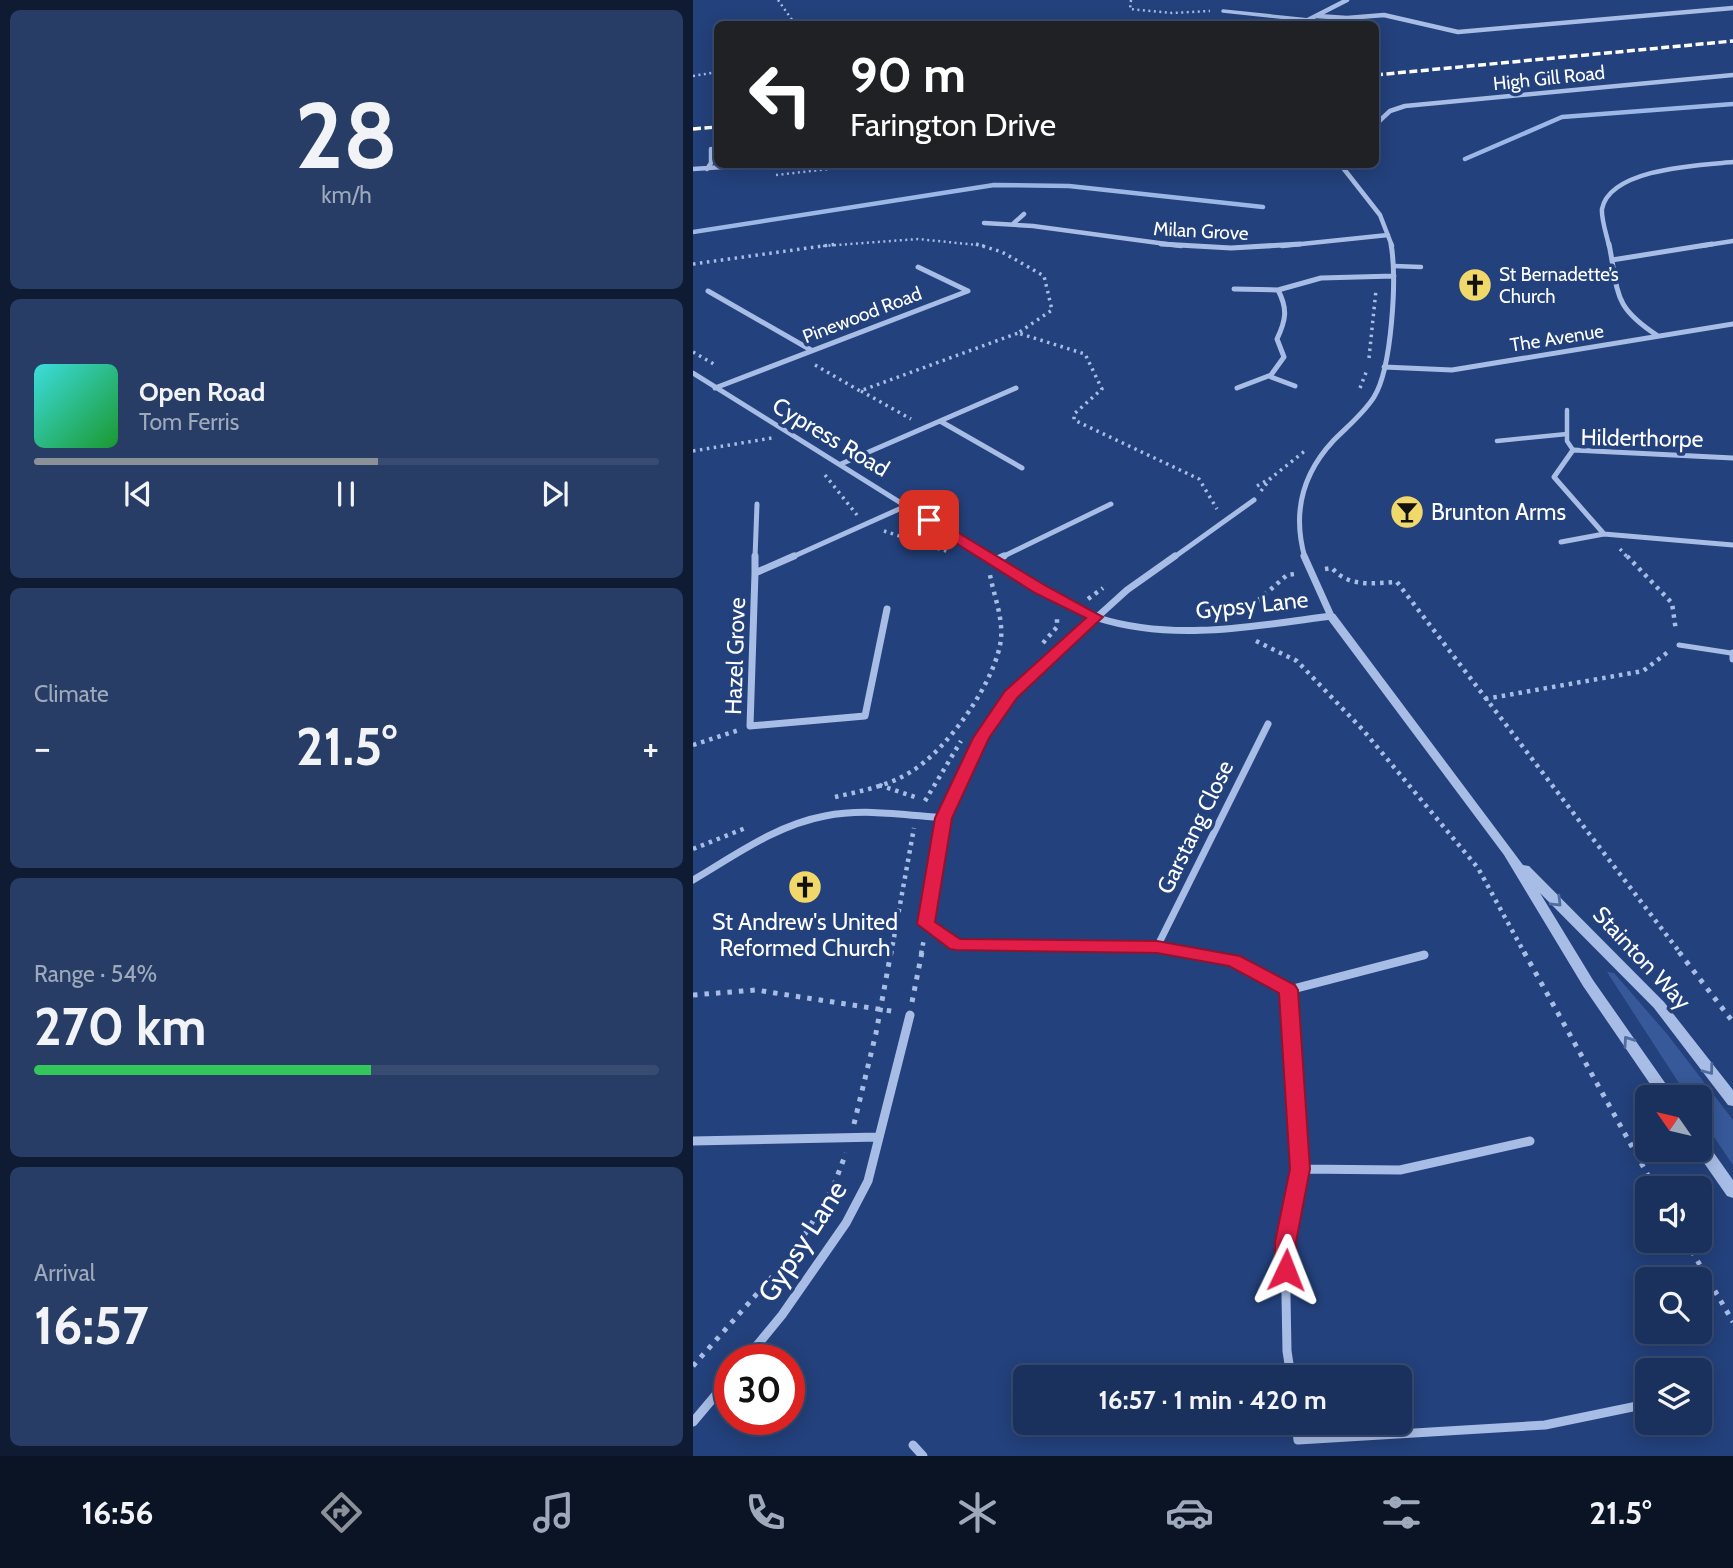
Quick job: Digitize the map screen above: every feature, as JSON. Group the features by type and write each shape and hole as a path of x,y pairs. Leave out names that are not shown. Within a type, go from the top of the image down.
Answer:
{"street":[{"path":"1308,20 1347,0"},
{"path":"1317,16 1347,18 1384,15 1458,32 1733,8"},
{"name":"High Gill Road","path":"1379,119 1391,110 1405,106 1733,75"},
{"path":"707,169 711,163 711,149"},
{"path":"1658,337 1635,321 1621,305 1602,210 1604,199 1612,190 1629,180 1655,173 1733,162"},
{"path":"693,169 719,168"},
{"name":"Gypsy Lane","path":"1096,617 1167,630 1201,632 1331,616 1308,572 1298,538 1299,504 1313,466 1373,398 1381,383 1393,311 1394,276 1388,235 1381,217 1343,168"},
{"path":"1014,223 1024,214"},
{"name":"Milan Grove","path":"984,223 1014,223 1140,242 1198,247 1281,247 1347,237 1388,235"},
{"path":"1612,260 1733,241"},
{"name":"Pinewood Road","path":"715,388 968,291 918,267"},
{"path":"1234,289 1278,290 1321,278 1394,276"},
{"path":"1237,388 1271,377 1279,370 1284,357 1277,339 1287,318 1286,304 1278,290"},
{"path":"708,291 811,350"},
{"name":"The Avenue","path":"1384,368 1452,370 1733,324"},
{"name":"Cypress Road","path":"693,373 1041,590 1096,617"},
{"path":"1271,377 1295,386"},
{"path":"841,464 1016,388"},
{"path":"940,421 1022,468"},
{"name":"Hilderthorpe","path":"1605,534 1554,477 1573,450 1733,458"},
{"path":"1254,500 1127,590 1011,695 981,738 944,818 926,924 956,944 1157,947 1234,961 1289,990 1424,956"},
{"name":"Hazel Grove","path":"757,504 750,726 865,716 887,610"},
{"path":"995,560 1111,504"},
{"name":"Hazel Grove","path":"755,573 906,506"},
{"path":"1561,542 1605,534 1733,545"},
{"name":"Stainton Way","path":"1331,616 1509,853 1588,984 1659,1085"},
{"name":"Garstang Close","path":"1157,947 1268,724"},
{"path":"693,880 777,832 825,816 870,814 944,818"},
{"name":"Stainton Way","path":"1509,853 1659,1005 1733,1101"},
{"path":"1289,990 1300,1169 1286,1242 1289,1365"},
{"name":"Gypsy Lane","path":"758,1344 782,1315 846,1223 868,1181 910,1014"},
{"path":"693,1141 879,1137"},
{"path":"1300,1169 1400,1170 1530,1141"},
{"path":"1712,1162 1733,1192"},
{"path":"693,1422 714,1397"},
{"path":"1412,1433 1545,1425 1635,1406"},
{"path":"1297,1435 1298,1440 1380,1435"},
{"path":"913,1446 923,1456"}],"lane":[{"path":"1223,11 1308,20"},
{"path":"1394,266 1421,267"},
{"path":"1567,410 1567,441 1573,450"},
{"path":"1497,441 1567,434"},
{"path":"1679,645 1732,655"}],"path":[{"path":"778,0 793,21"},
{"path":"1132,0 1130,9 1172,13 1223,11"},
{"path":"693,76 714,72"},
{"path":"768,176 838,168"},
{"path":"693,264 857,243 930,240 989,246 1044,276 1052,310 1019,333 860,391"},
{"path":"1359,391 1368,367 1377,276"},
{"path":"1019,333 1085,354 1102,389 1074,414 1075,419 1199,479 1218,510 1229,516"},
{"path":"693,352 717,366"},
{"path":"799,356 926,427"},
{"path":"757,431 778,445"},
{"path":"693,451 790,435"},
{"path":"1254,500 1271,478 1311,446"},
{"path":"819,471 829,477 864,525 950,553"},
{"path":"1485,699 1643,671 1679,645 1672,603 1605,534"},
{"path":"833,797 879,785 920,766 974,702 995,668 1001,638 996,598 989,576 995,560"},
{"path":"1648,1176 1478,868 1363,730 1297,661 1270,646 1247,638 1239,617 1287,575 1332,568 1338,578 1350,582 1397,582 1733,1023"},
{"path":"979,570 989,576"},
{"path":"693,745 750,726"},
{"path":"693,1366 794,1252 832,1190 852,1138 855,1112 880,1010 916,817 925,801 879,785"},
{"path":"694,849 756,824"},
{"path":"693,995 756,990 910,1014 926,924"},
{"path":"1693,1253 1733,1322"}],"shaded area":[{"path":"1607,972 1614,973 1667,1034 1706,1085 1680,1085"},
{"path":"1712,1093 1733,1120 1733,1165 1712,1134"}],"waterway":[{"path":"1465,159 1562,117 1733,104"},
{"path":"693,232 994,185 1069,186 1263,207"}],"railway":[{"path":"1379,75 1733,41"},
{"path":"693,129 714,127"}],"place":[{"name":"St Bernadette’s Church","path":"1475,285"},
{"name":"Brunton Arms","path":"1407,512"},
{"name":"St Andrew's United Reformed Church","path":"805,887"}],"route":[{"path":"929,520 1041,590 1096,617 1011,695 981,738 944,818 926,924 956,944 1157,947 1208,956 1234,961 1289,990 1300,1169 1286,1242 1286,1270"}]}
